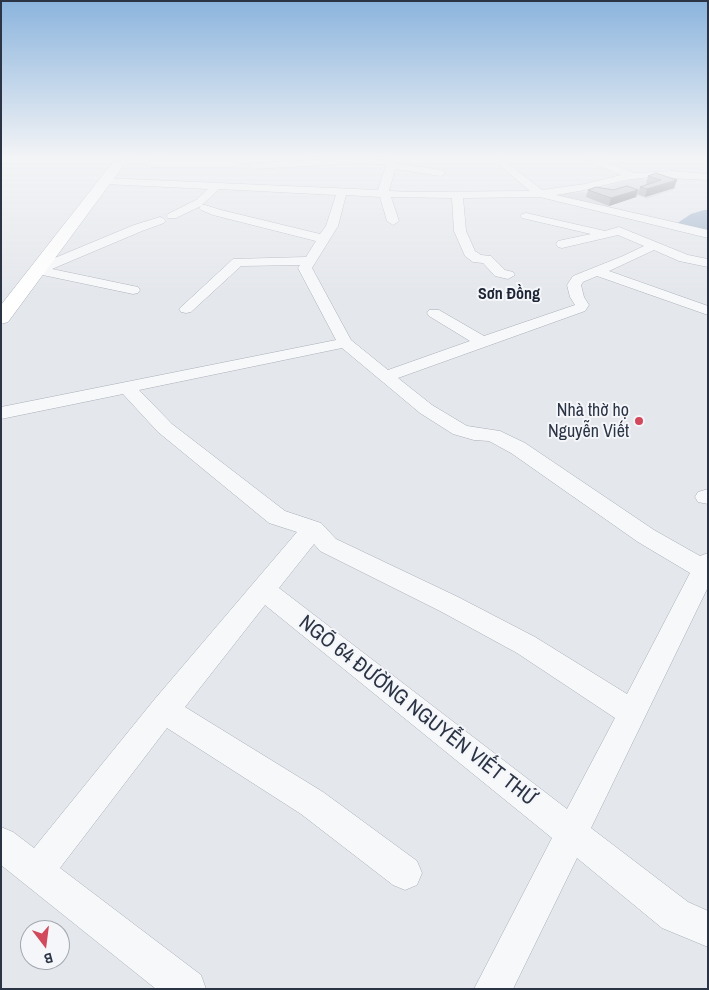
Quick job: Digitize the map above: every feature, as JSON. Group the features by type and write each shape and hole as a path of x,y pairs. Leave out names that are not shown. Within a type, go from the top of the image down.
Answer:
{"main road":[{"path":"1,318 88,204"}],"street":[{"path":"38,270 195,204"},
{"path":"336,204 332,226 305,268 345,343 426,409 460,430 474,434 493,435 518,448 646,536 706,568 631,712 493,989"},
{"path":"386,204 392,221"},
{"path":"459,204 460,230 470,253 478,259 486,259 500,273 508,275"},
{"path":"523,229 526,216 535,204"},
{"path":"584,204 708,234"},
{"path":"205,208 217,213 324,239"},
{"path":"526,216 605,234"},
{"path":"562,244 619,231 684,258 708,263"},
{"path":"386,376 580,308 582,305 577,298 574,285 578,279 628,259 653,246"},
{"path":"186,309 238,262 310,261"},
{"path":"38,270 133,290"},
{"path":"598,272 708,311"},
{"path":"434,313 483,342"},
{"path":"1,413 345,343"},
{"path":"127,388 165,428 277,517 312,529 328,545 449,604 526,645 631,712"},
{"path":"37,872 164,710 312,529"},
{"name":"NGÕ 64 ĐƯỜNG NGUYỄN VIẾT THỨ","path":"263,589 675,916 708,929"},
{"path":"164,710 312,803 405,873"},
{"path":"1,844 187,989"}],"shaded area":[{"path":"594,204 615,204 607,207"}],"water":[{"path":"708,210 708,231 676,224 691,214"}],"place":[{"name":"Nhà thờ họ Nguyễn Viết","path":"639,421"}],"district":[{"name":"Sơn Đồng","path":"509,295"}]}
